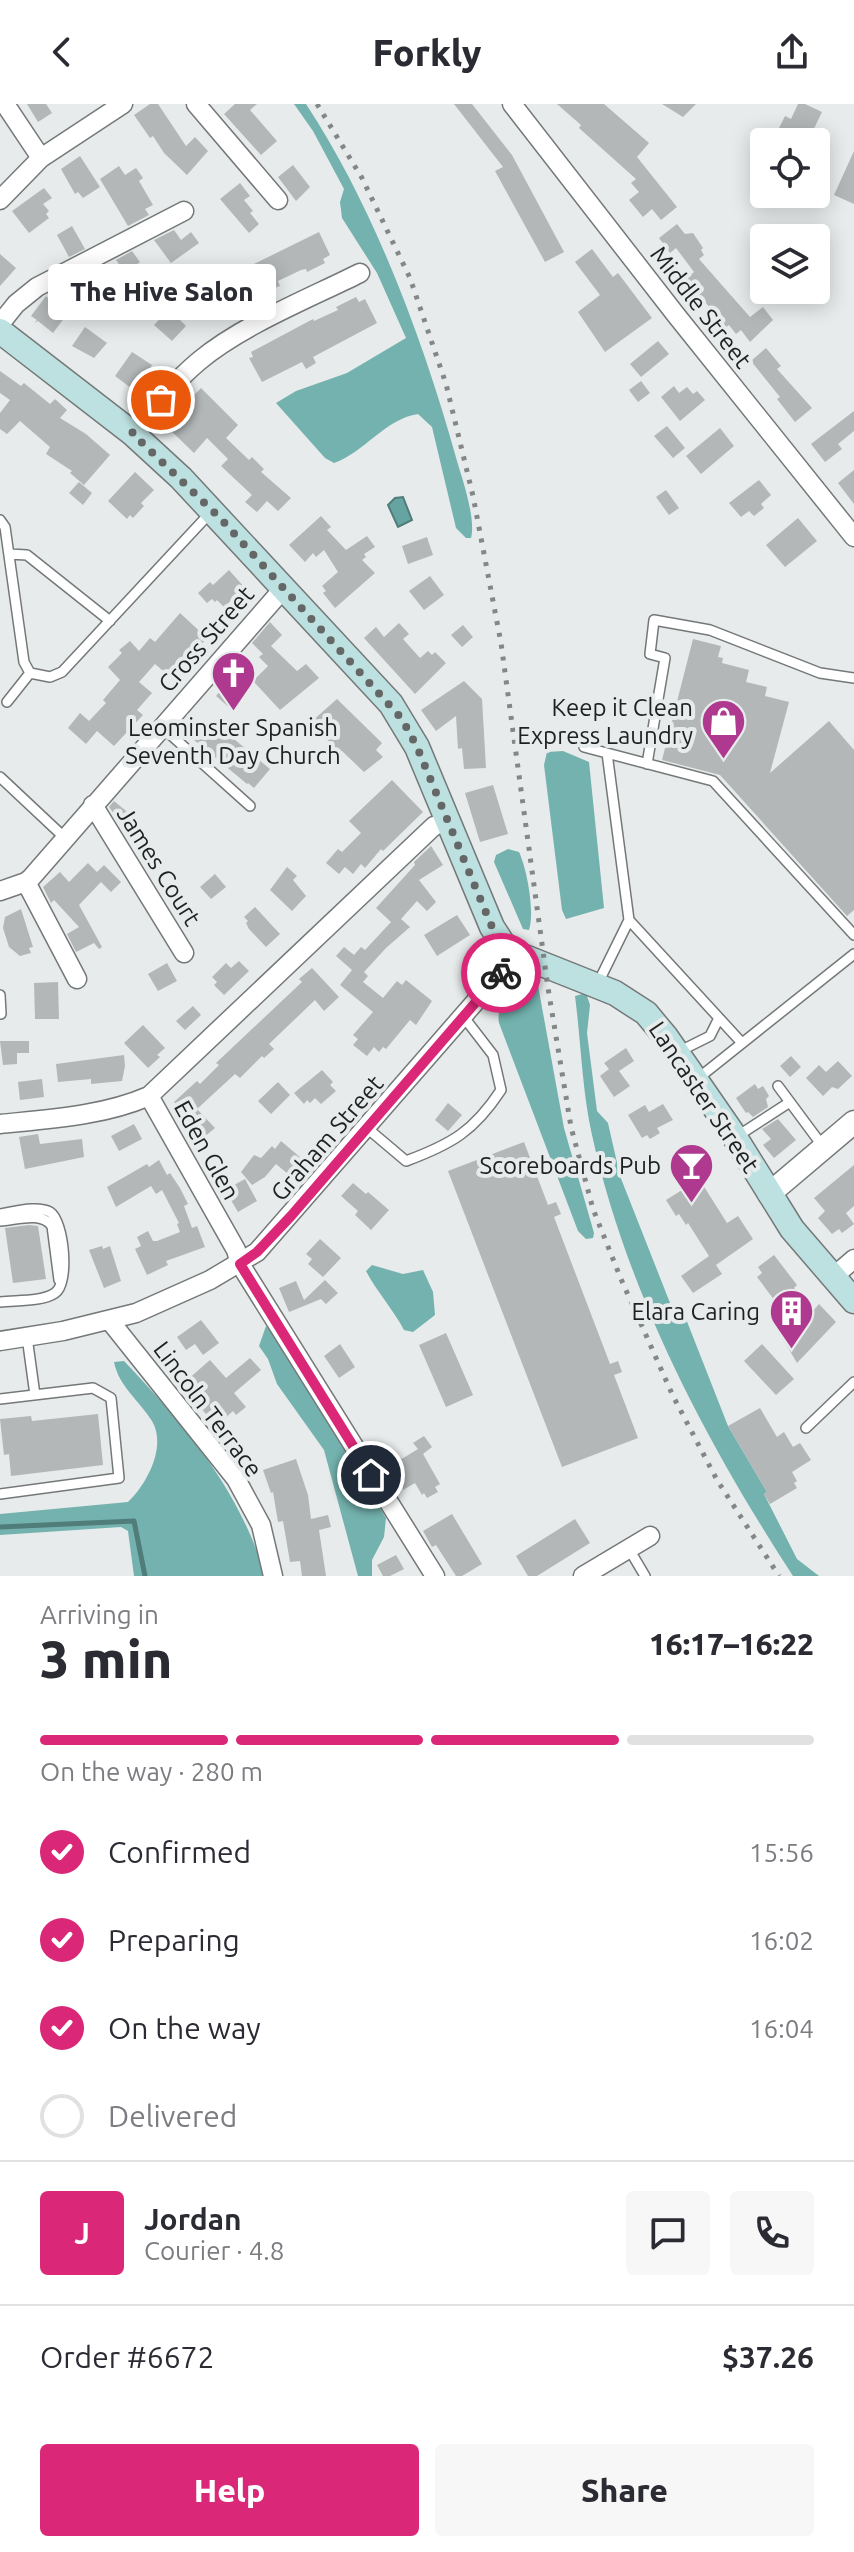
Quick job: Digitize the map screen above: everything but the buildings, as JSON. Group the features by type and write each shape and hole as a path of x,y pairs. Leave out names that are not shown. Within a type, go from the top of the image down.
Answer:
{"main road":[{"name":"Lancaster Street","path":"0,331 132,433 213,510 402,719 417,747 492,927 503,944 517,954 631,1002 646,1013 696,1080 792,1229 854,1301"}],"street":[{"path":"5,104 41,158"},
{"path":"0,200 41,158 123,104"},
{"path":"196,104 278,200"},
{"name":"Middle Street","path":"512,104 666,303 854,537"},
{"path":"0,324 16,304 37,287 184,211"},
{"path":"132,433 180,379 213,351 360,273"},
{"name":"Cross Street","path":"0,891 26,882 283,589"},
{"name":"James Court","path":"93,805 184,953"},
{"name":"Eden Glen","path":"435,1576 240,1264 236,1250 149,1096 434,826 449,821"},
{"path":"26,882 77,979"},
{"name":"Graham Street","path":"0,1341 110,1321 136,1313 240,1264 257,1252 517,954"},
{"path":"0,1124 124,1107 149,1096"},
{"path":"769,1194 854,1122"},
{"path":"833,1277 854,1259"},
{"name":"Lincoln Terrace","path":"110,1321 236,1479 261,1525 273,1576"},
{"path":"583,1576 650,1536"}],"lane":[{"path":"0,520 5,527 24,662 30,673 45,677 59,675 213,510"},
{"path":"9,554 27,555 110,621"},
{"path":"647,764 665,658 650,654 654,620 710,630 820,673 854,678"},
{"path":"7,702 30,673"},
{"path":"162,727 250,806"},
{"path":"584,747 713,781 854,935"},
{"path":"596,986 629,920 607,753"},
{"path":"0,777 65,838"},
{"path":"629,920 742,1043"},
{"path":"696,1080 854,954"},
{"path":"0,995 1,1014"},
{"path":"367,1128 406,1161 446,1146 484,1116 501,1090 493,1055 463,1016"},
{"path":"676,1052 710,1036 719,1018"},
{"path":"778,1086 824,1148"},
{"path":"735,1138 790,1102"},
{"path":"0,1214 38,1209 51,1213 58,1221 64,1278 63,1285 54,1294 0,1302"},
{"path":"0,1221 39,1217 51,1223 59,1278 54,1294"},
{"path":"27,1337 35,1395"},
{"path":"806,1428 854,1382"},
{"path":"0,1399 93,1388 111,1398 119,1478 0,1494"},
{"path":"629,1549 645,1576"}],"shaded area":[{"path":"294,104 306,104 331,144 395,276 444,416 470,511 471,538 466,538 456,528 432,427 418,414 395,422 334,463 325,458 276,403 296,391 347,373 406,338 377,273 342,218 340,202 344,189 313,131"},
{"path":"403,497 412,520 398,527 388,505 395,498"},
{"path":"563,751 589,762 604,908 566,919 562,910 544,765 547,752"},
{"path":"508,849 519,852 525,869 531,902 529,930 523,929 494,862 496,855"},
{"path":"531,979 537,980 564,1128 593,1238 586,1239 578,1231 499,1023 503,1003"},
{"path":"586,993 590,1005 587,1033 597,1111 608,1123 620,1176 672,1308 686,1319 728,1426 767,1492 764,1494 797,1559 819,1576 793,1576 700,1419 648,1309 607,1194 592,1135 575,996"},
{"path":"372,1265 403,1274 423,1270 433,1292 435,1315 413,1332 404,1330 366,1271"},
{"path":"266,1326 278,1338 386,1518 384,1537 372,1560 372,1576 358,1576 324,1450 277,1384 268,1359 259,1346"},
{"path":"124,1361 168,1409 208,1460 241,1515 265,1576 134,1576 128,1531 121,1527 0,1535 0,1514 128,1502 142,1485 156,1453 156,1431 117,1371 114,1362"}],"waterway":[{"path":"0,1527 134,1521 145,1576"}],"railway":[{"path":"317,104 362,178 410,278 446,384 473,496 501,643 548,988 571,1127 593,1209 673,1396 717,1480 779,1576"}],"way so far":[{"path":"161,400 132,433 220,518 402,719 417,747 492,927 503,944 517,954 501,973"}],"place":[{"name":"The Hive Salon","path":"161,400"},
{"name":"Leominster Spanish Seventh Day Church","path":"233,712"},
{"name":"Keep it Clean Express Laundry","path":"724,760"},
{"name":"Scoreboards Pub","path":"692,1204"},
{"name":"Elara Caring","path":"791,1350"}],"route":[{"path":"371,1475 240,1264 257,1252 291,1216 501,973"}]}
